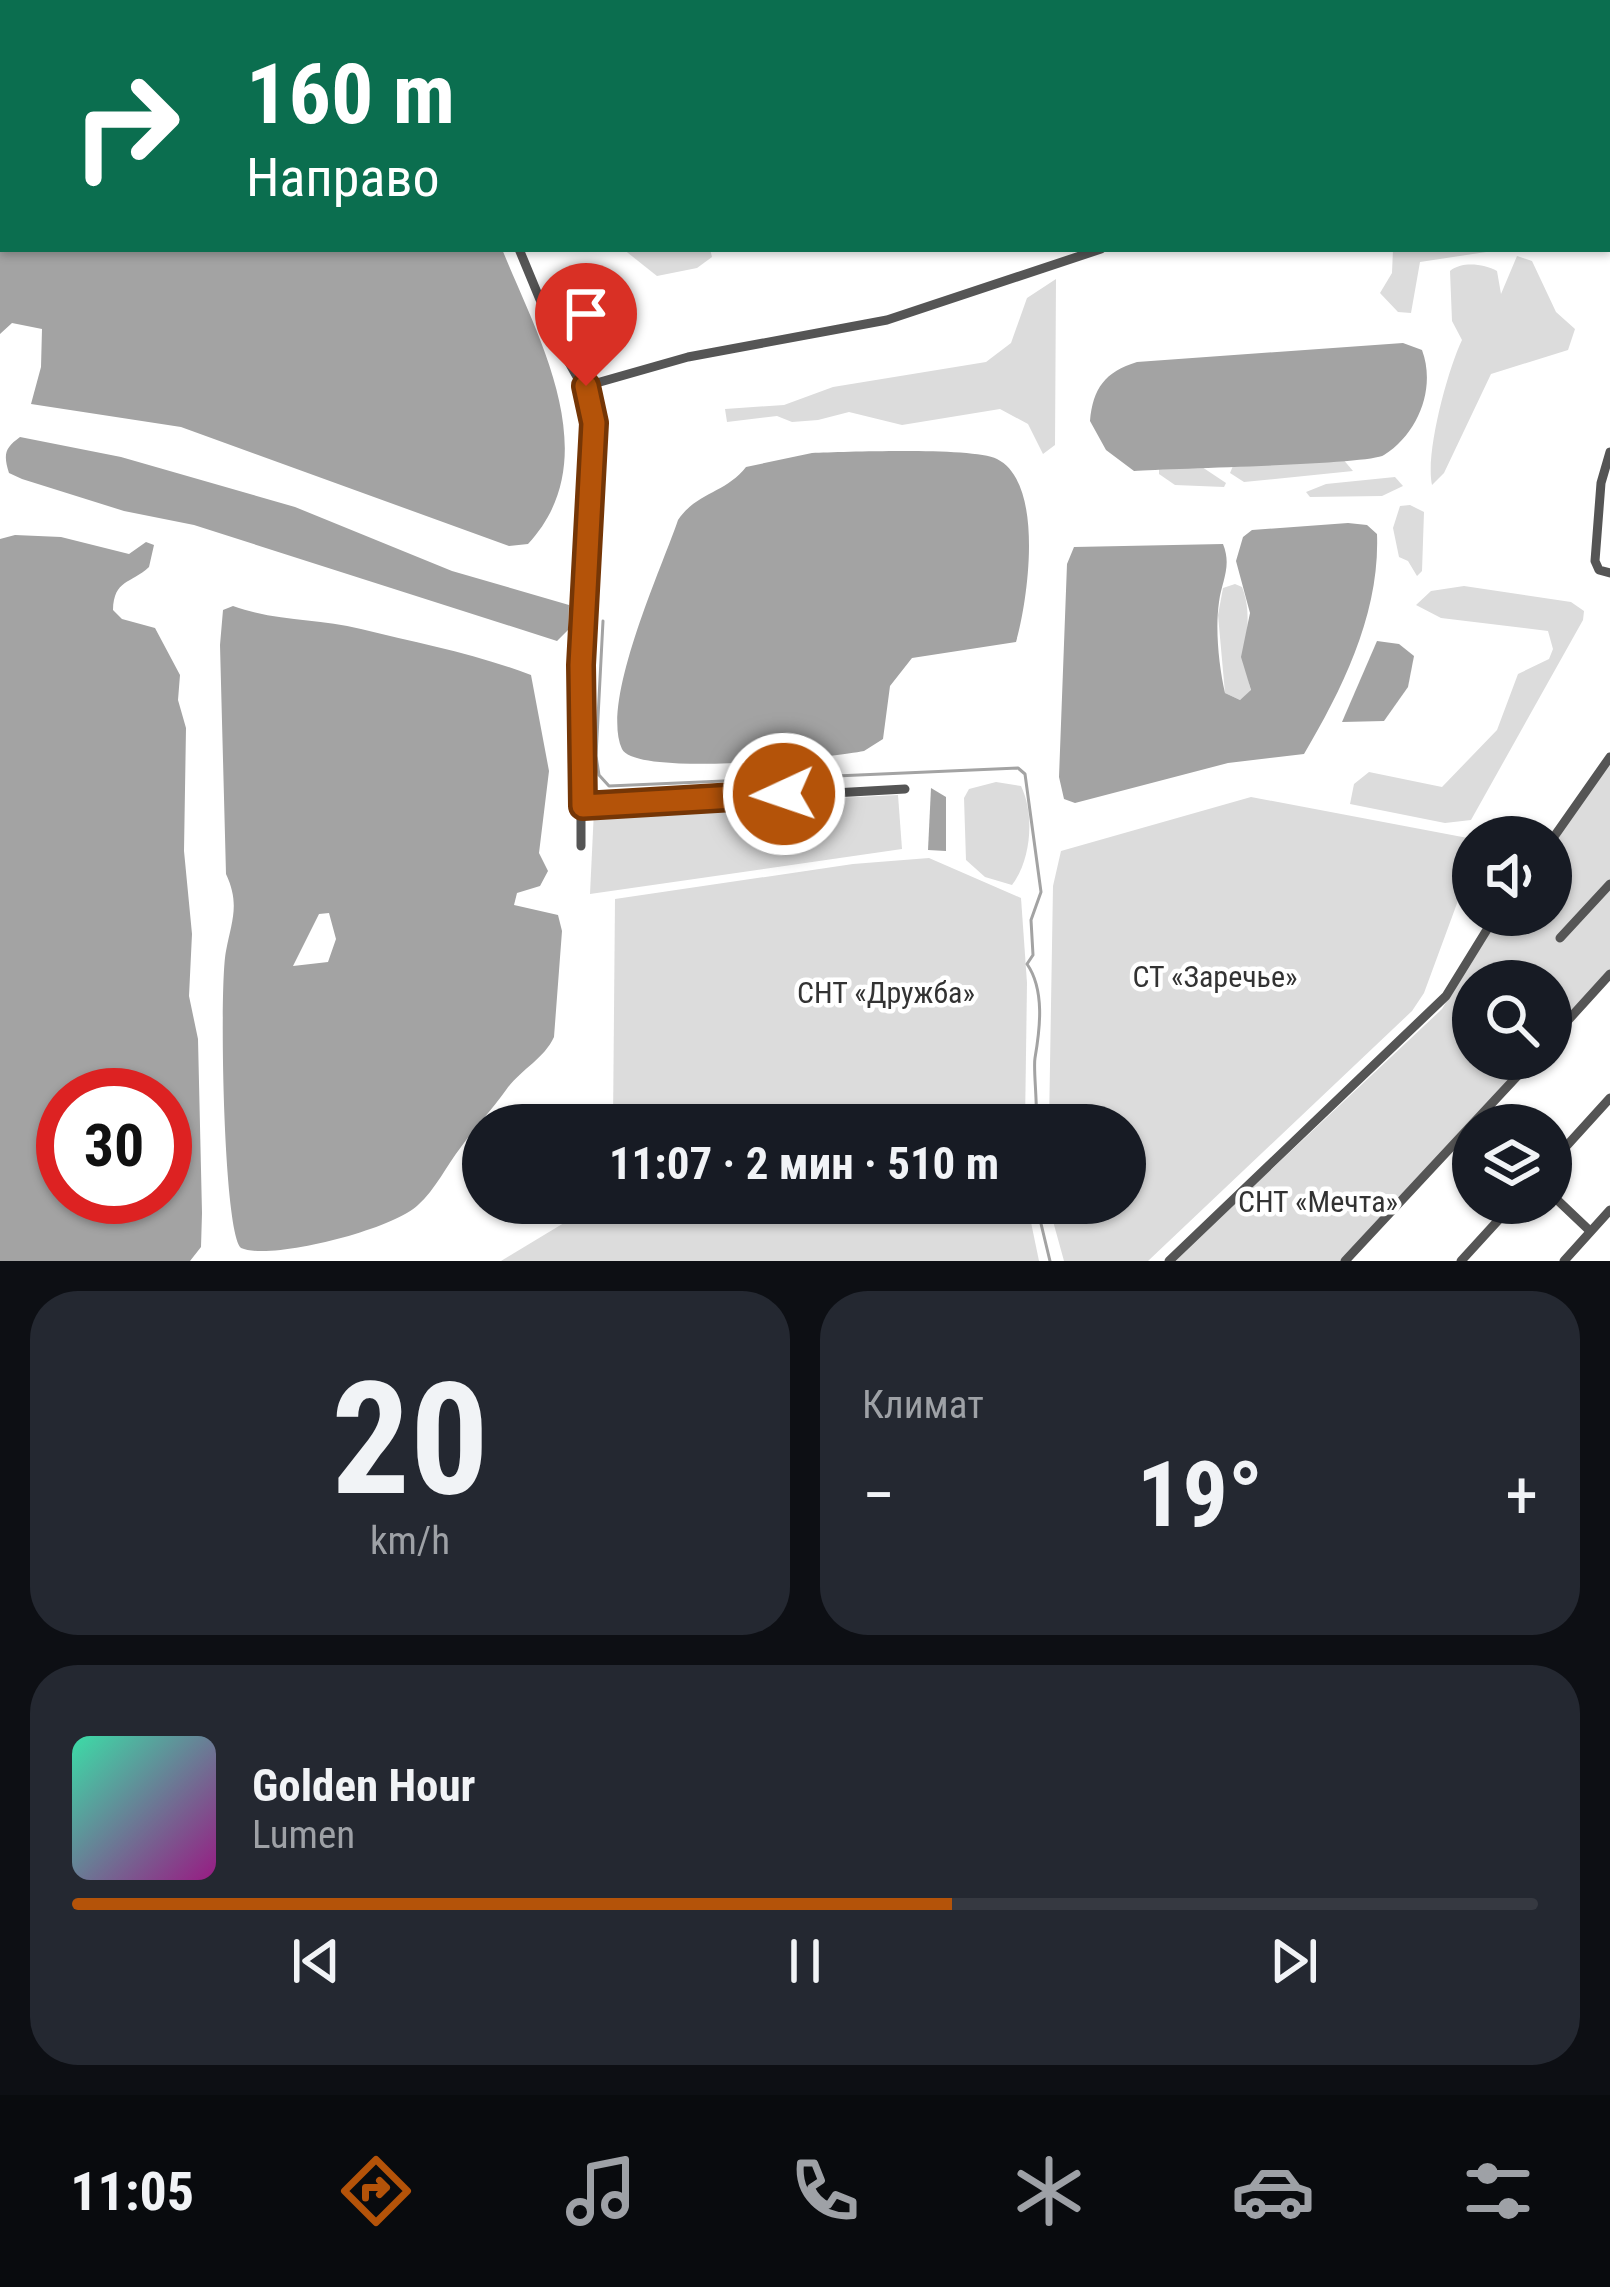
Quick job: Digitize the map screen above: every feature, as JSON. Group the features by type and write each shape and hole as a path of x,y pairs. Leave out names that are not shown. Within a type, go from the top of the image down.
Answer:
{"street":[{"path":"519,252 558,343 586,386 594,423 581,665 581,846"},
{"path":"586,386 688,357 887,320 1092,252"},
{"path":"1610,452 1601,483 1595,561 1599,570 1610,573"},
{"path":"1569,816 1610,757"},
{"path":"583,806 905,789"},
{"path":"1560,938 1610,884"},
{"path":"1169,1261 1446,996 1483,936"},
{"path":"1572,1016 1610,974"},
{"path":"1345,1261 1513,1080"},
{"path":"1572,1140 1610,1098"},
{"path":"1564,1261 1610,1210"},
{"path":"1572,1213 1591,1231"},
{"path":"1461,1261 1495,1224"}],"green space":[{"path":"627,252 711,252 712,257 697,268 657,276"},
{"path":"1393,252 1486,252 1420,262 1411,313 1398,312 1380,293 1392,273"},
{"path":"1517,256 1532,261 1556,312 1575,329 1568,350 1491,374 1444,473 1432,485 1439,411 1462,340 1452,321 1450,271 1480,265 1497,271 1501,294"},
{"path":"1056,279 1055,445 1043,454 1028,424 1000,409 902,425 849,412 818,420 792,422 777,416 727,422 725,409 784,405 833,387 986,362 1011,343 1027,298"},
{"path":"1342,458 1353,471 1244,482 1230,473 1233,466"},
{"path":"1199,465 1226,483 1224,487 1175,485 1159,474 1159,468"},
{"path":"1395,477 1403,486 1382,496 1310,497 1306,492 1326,484"},
{"path":"1400,506 1424,512 1422,571 1417,576 1408,561 1399,557 1393,528"},
{"path":"1464,586 1571,602 1584,611 1473,816 1452,816 1452,822 1445,823 1350,804 1354,784 1369,772 1442,787 1497,730 1518,674 1549,659 1553,649 1548,631 1441,618 1416,605 1431,591"},
{"path":"1242,587 1246,599 1251,691 1240,700 1225,693 1218,615 1223,588"},
{"name":"СНТ «Мечта»","path":"1610,760 1610,970 1572,1011 1572,960 1472,960 1486,936 1572,936 1570,816"},
{"path":"996,782 1021,786 1028,810 1027,850 1012,885 985,877 966,860 964,798 969,789"},
{"path":"898,795 902,849 590,894 594,810"},
{"name":"СТ «Заречье»","path":"1251,797 1452,835 1452,917 1424,993 1412,1011 1148,1261 1064,1261 1054,1224 1146,1224 1146,1104 1049,1104 1053,886 1061,851"},
{"name":"СНТ «Дружба»","path":"929,858 1021,898 1027,983 1025,1104 613,1104 615,899 853,864"},
{"name":"СНТ «Мечта»","path":"1452,993 1452,1080 1509,1080 1486,1104 1452,1104 1452,1141 1341,1261 1174,1261 1442,1009"},
{"path":"562,1224 1031,1224 1039,1261 501,1261"}],"shaded area":[{"path":"0,252 503,252 558,398 563,474 551,510 528,544 509,546 181,427 31,404 41,367 42,329 12,323 0,334"},
{"path":"1403,343 1422,350 1425,394 1407,435 1384,455 1308,464 1134,471 1106,450 1090,421 1103,383 1137,362"},
{"path":"20,437 121,457 295,507 452,571 569,605 568,630 557,641 194,525 124,511 22,479 9,473 6,461 8,448"},
{"path":"812,453 962,453 997,459 1012,472 1022,492 1029,544 1016,642 912,658 890,686 883,739 864,751 735,763 635,757 622,749 617,728 619,700 635,636 678,520 746,467"},
{"path":"1367,525 1377,534 1372,592 1345,676 1304,754 1228,763 1075,803 1064,799 1059,777 1067,564 1074,547 1223,544 1226,566 1218,613 1219,660 1225,693 1240,700 1251,690 1241,657 1250,613 1236,561 1243,537 1252,530"},
{"path":"61,537 129,554 146,542 154,545 149,567 120,587 113,610 122,619 155,628 180,675 178,700 186,728 184,851 192,934 189,996 198,1039 201,1247 190,1261 0,1261 0,539"},
{"path":"233,606 345,626 531,675 549,771 539,853 548,871 540,886 517,893 514,905 558,915 562,931 550,1045 495,1104 462,1104 462,1146 418,1205 383,1224 303,1247 241,1248 230,1200 223,1010 234,903 226,874 223,610","holes":["329,913 336,939 328,962 293,966 319,914"]},
{"path":"1377,641 1399,644 1414,656 1408,687 1384,721 1342,722"},
{"path":"931,788 946,797 946,851 928,850"}],"waterway":[{"path":"603,621 596,756 599,775 609,786 1018,768 1025,774 1041,892 1031,920 1033,955 1027,964 1037,986 1040,1010 1036,1104"},
{"path":"1041,1224 1050,1261"}],"route":[{"path":"586,386 594,423 581,665 583,806 784,794"}]}
